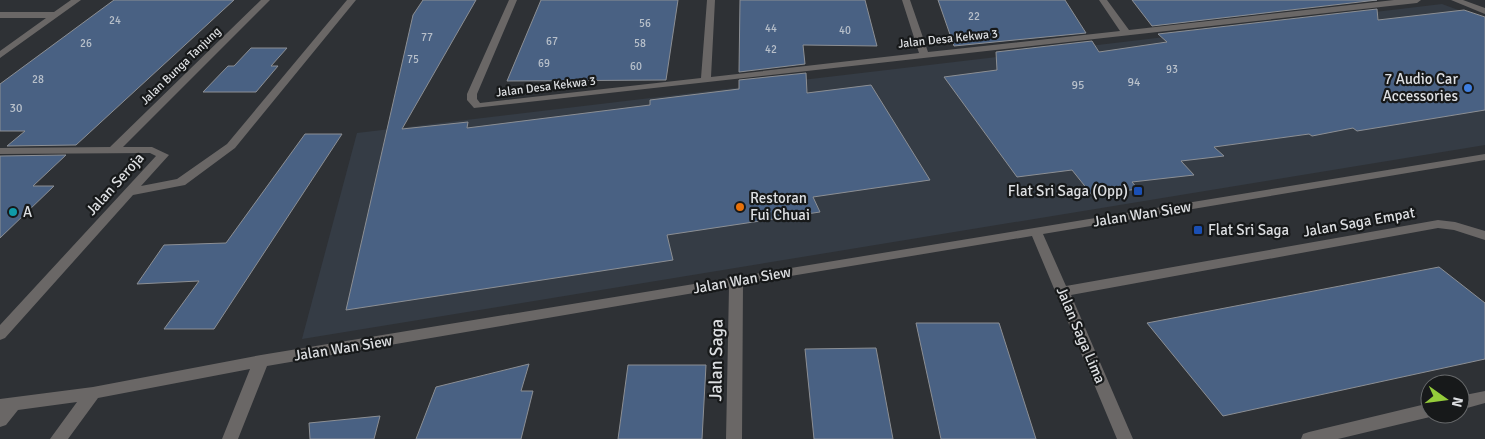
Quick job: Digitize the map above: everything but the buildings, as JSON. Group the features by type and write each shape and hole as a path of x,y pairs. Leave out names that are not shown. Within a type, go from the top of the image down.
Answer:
{"street":[{"path":"0,55 77,0"},
{"name":"Jalan Bunga Tanjung","path":"114,150 266,0"},
{"path":"130,192 181,182 208,165 231,146 352,0"},
{"name":"Jalan Desa Kekwa 3","path":"513,0 472,94 472,100 483,107 924,54 1416,0"},
{"path":"706,80 711,0"},
{"path":"906,0 924,54"},
{"path":"1103,0 1126,32"},
{"path":"1455,0 1485,11"},
{"path":"0,15 56,15"},
{"name":"Jalan Seroja","path":"0,150 152,150 162,155 0,334"},
{"name":"Jalan Wan Siew","path":"6,406 93,393 261,361 1485,157"},
{"name":"Jalan Saga Empat","path":"1062,292 1438,224 1455,226 1485,236"},
{"name":"Jalan Saga Lima","path":"1036,231 1125,439"},
{"name":"Jalan Saga","path":"734,439 736,282"},
{"path":"230,439 261,361"},
{"path":"58,439 93,393"},
{"path":"1470,401 1485,397"},
{"path":"0,420 6,406"},
{"path":"1309,439 1420,412"}],"shaded area":[{"path":"1442,4 1485,20 1485,145 302,339 357,133"}],"place":[{"name":"7 Audio Car Accessories","path":"1468,88"},
{"name":"Flat Sri Saga (Opp)","path":"1138,191"},
{"name":"Restoran Fui Chuai","path":"740,207"},
{"name":"A","path":"13,212"},
{"name":"Flat Sri Saga","path":"1198,230"}]}
